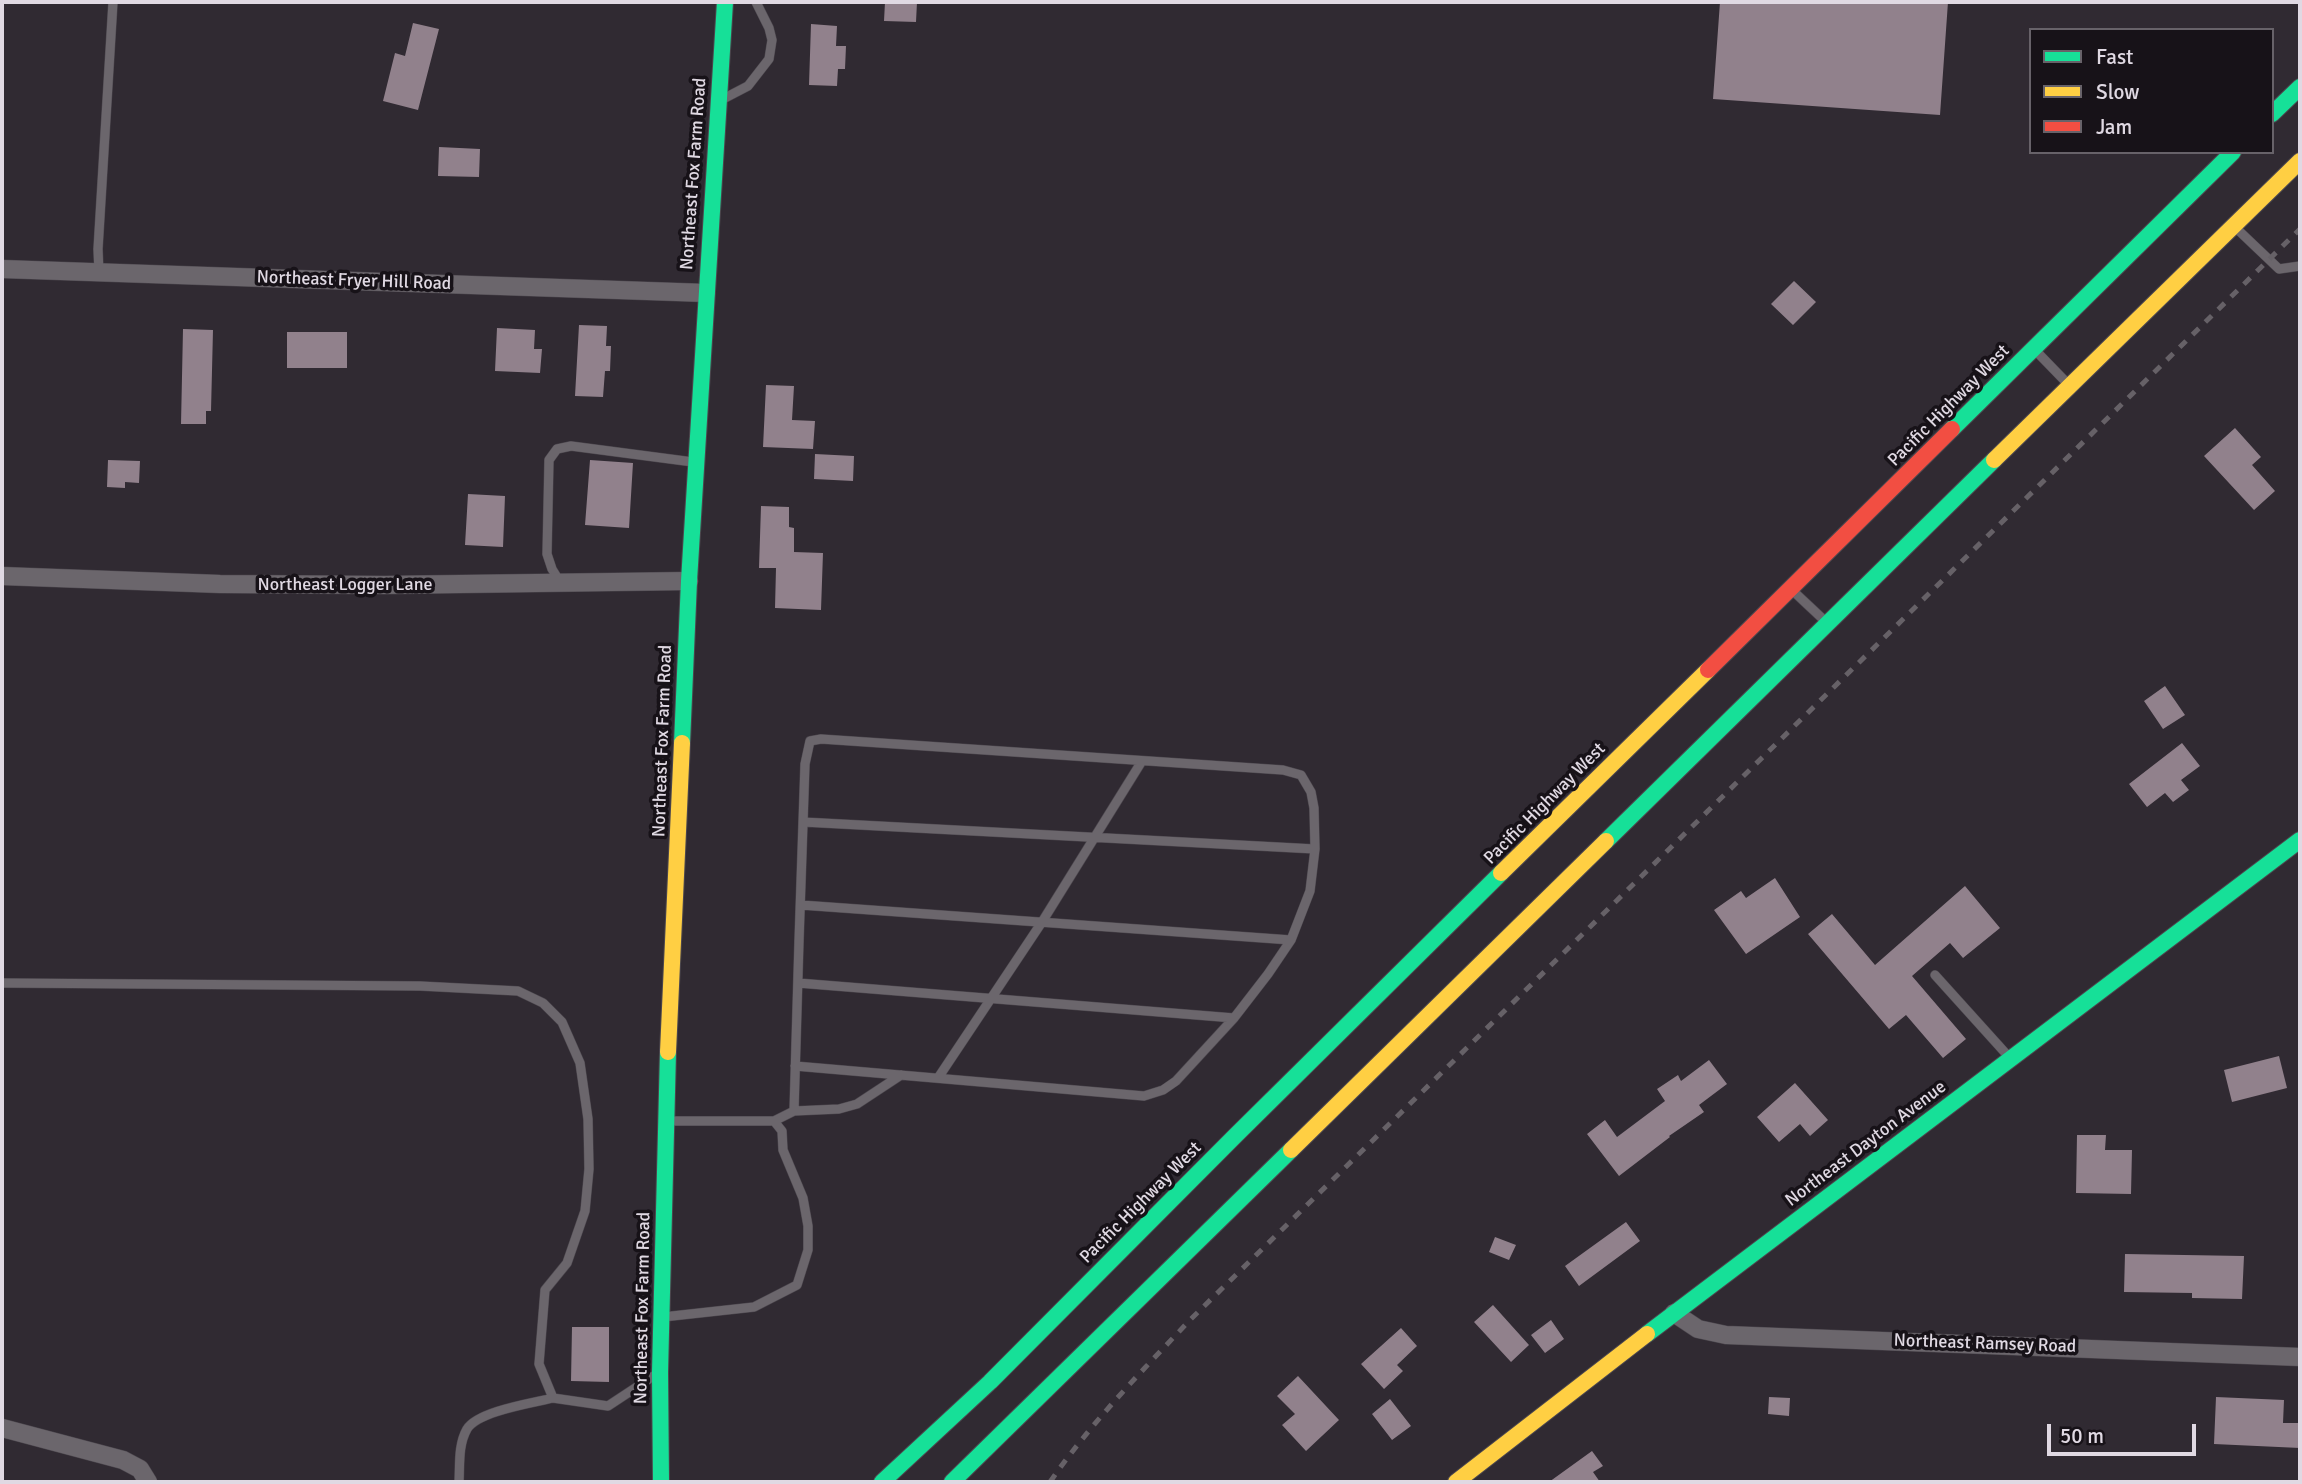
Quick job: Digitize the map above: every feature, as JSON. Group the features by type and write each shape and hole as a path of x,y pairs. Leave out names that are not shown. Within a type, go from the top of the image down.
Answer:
{"main road":[{"name":"Northeast Fox Farm Road","path":"661,1482 660,1372 666,1121 689,580 724,2"},
{"path":"2274,112 2300,87"},
{"name":"Pacific Highway West","path":"881,1482 1000,1372 1236,1135 2231,154"},
{"path":"952,1482 2300,161"},
{"name":"Northeast Dayton Avenue","path":"1458,1482 1674,1313 2300,840"}],"street":[{"name":"Northeast Fryer Hill Road","path":"2,269 706,293"},
{"name":"Northeast Logger Lane","path":"2,576 220,584 455,585 689,580"},
{"name":"Northeast Ramsey Road","path":"1674,1313 1698,1329 1726,1335 2300,1357"},
{"path":"2,1428 123,1460 144,1475"}],"lane":[{"path":"99,273 113,2"},
{"path":"718,101 748,86 769,59 772,40 769,27 756,2"},
{"path":"2234,226 2279,269 2300,266"},
{"path":"2034,349 2070,387"},
{"path":"561,583 547,554 549,460 557,449 571,446 696,462"},
{"path":"1791,589 1828,623"},
{"path":"794,1111 805,764 810,741 821,739 1283,770 1301,775 1311,792 1315,849 1310,891 1291,940 1234,1018 1176,1081 1163,1090 1144,1096 796,1066"},
{"path":"939,1079 1042,922 1142,761"},
{"path":"803,822 1315,849"},
{"path":"801,905 1291,940"},
{"path":"1935,975 2010,1059"},
{"path":"798,982 1234,1018"},
{"path":"2,983 421,986 518,992 543,1003 562,1022 580,1063 588,1119 589,1169 585,1211 567,1263 545,1290 539,1364 554,1398"},
{"path":"666,1121 774,1121 794,1111 839,1109 857,1104 901,1075"},
{"path":"662,1317 754,1307 797,1285 808,1250 808,1226 803,1198 783,1150 782,1131 774,1121"},
{"path":"459,1482 460,1446 468,1426 482,1418 554,1398 608,1406 660,1372"}],"building":[{"path":"885,2 917,2 916,22 884,21"},
{"path":"1720,2 1948,2 1940,115 1713,99"},
{"path":"413,23 439,29 418,110 383,101 395,53 405,56"},
{"path":"811,24 837,26 836,46 846,46 845,69 838,69 837,86 809,85"},
{"path":"439,147 480,149 479,177 438,176"},
{"path":"1794,281 1816,302 1793,325 1771,304"},
{"path":"579,325 607,326 606,346 611,346 610,371 605,371 603,397 575,396"},
{"path":"497,328 535,330 534,349 542,349 540,373 495,371"},
{"path":"183,329 213,330 211,411 206,411 206,424 181,424"},
{"path":"287,332 347,332 347,368 287,368"},
{"path":"766,385 794,386 792,420 815,421 813,449 763,447"},
{"path":"2235,428 2261,457 2252,465 2275,491 2254,510 2204,456"},
{"path":"815,454 854,456 853,481 814,479"},
{"path":"108,460 140,461 139,483 125,482 125,488 107,487"},
{"path":"590,460 633,463 629,528 585,525"},
{"path":"468,494 505,496 503,547 465,545"},
{"path":"761,506 789,507 789,527 794,528 794,552 823,553 821,610 775,608 776,568 759,568"},
{"path":"2165,686 2185,715 2163,729 2144,701"},
{"path":"2182,743 2200,766 2181,780 2189,790 2173,802 2165,793 2147,807 2129,784"},
{"path":"1775,878 1800,917 1746,954 1714,910 1741,891 1746,898"},
{"path":"1965,886 2000,928 1963,958 1950,943 1912,976 1966,1039 1943,1058 1906,1015 1889,1029 1808,934 1832,914 1875,965"},
{"path":"2279,1056 2287,1088 2232,1102 2224,1070"},
{"path":"1709,1060 1727,1084 1699,1105 1704,1112 1619,1176 1587,1134 1605,1120 1617,1137 1665,1101 1657,1089 1678,1075 1681,1081"},
{"path":"1795,1083 1828,1120 1810,1136 1800,1124 1779,1142 1757,1117"},
{"path":"2077,1135 2106,1135 2105,1150 2132,1150 2131,1194 2076,1193"},
{"path":"1626,1222 1640,1241 1579,1286 1565,1266"},
{"path":"1495,1237 1516,1245 1509,1260 1489,1252"},
{"path":"2125,1254 2244,1256 2242,1299 2192,1298 2192,1293 2124,1292"},
{"path":"1493,1305 1529,1345 1511,1362 1474,1322"},
{"path":"1551,1320 1564,1339 1545,1353 1531,1335"},
{"path":"572,1327 609,1327 609,1382 571,1381"},
{"path":"1401,1328 1417,1346 1397,1365 1403,1371 1384,1389 1361,1364"},
{"path":"1298,1376 1339,1420 1306,1451 1282,1425 1295,1414 1277,1396"},
{"path":"1769,1397 1790,1398 1789,1416 1768,1414"},
{"path":"2216,1397 2284,1400 2283,1423 2300,1423 2300,1448 2214,1444"},
{"path":"1390,1399 1411,1426 1392,1440 1372,1414"},
{"path":"1592,1451 1603,1466 1593,1472 1600,1482 1549,1482"}],"railway":[{"path":"1050,1482 1099,1419 1190,1320 2300,229"}],"traffic: fast":[{"path":"682,743 689,581 725,2"},
{"path":"2274,112 2300,87"},
{"path":"1952,429 2231,154"},
{"path":"1606,841 1994,460"},
{"path":"1647,1334 2300,840"},
{"path":"882,1482 990,1382 1501,873"},
{"path":"661,1482 660,1372 668,1052"},
{"path":"952,1482 1291,1150"}],"traffic: slow":[{"path":"1994,460 2300,161"},
{"path":"1501,873 1708,670"},
{"path":"668,1052 682,743"},
{"path":"1291,1150 1606,841"},
{"path":"1456,1482 1647,1334"}],"traffic: jam":[{"path":"1708,670 1952,429"}]}
